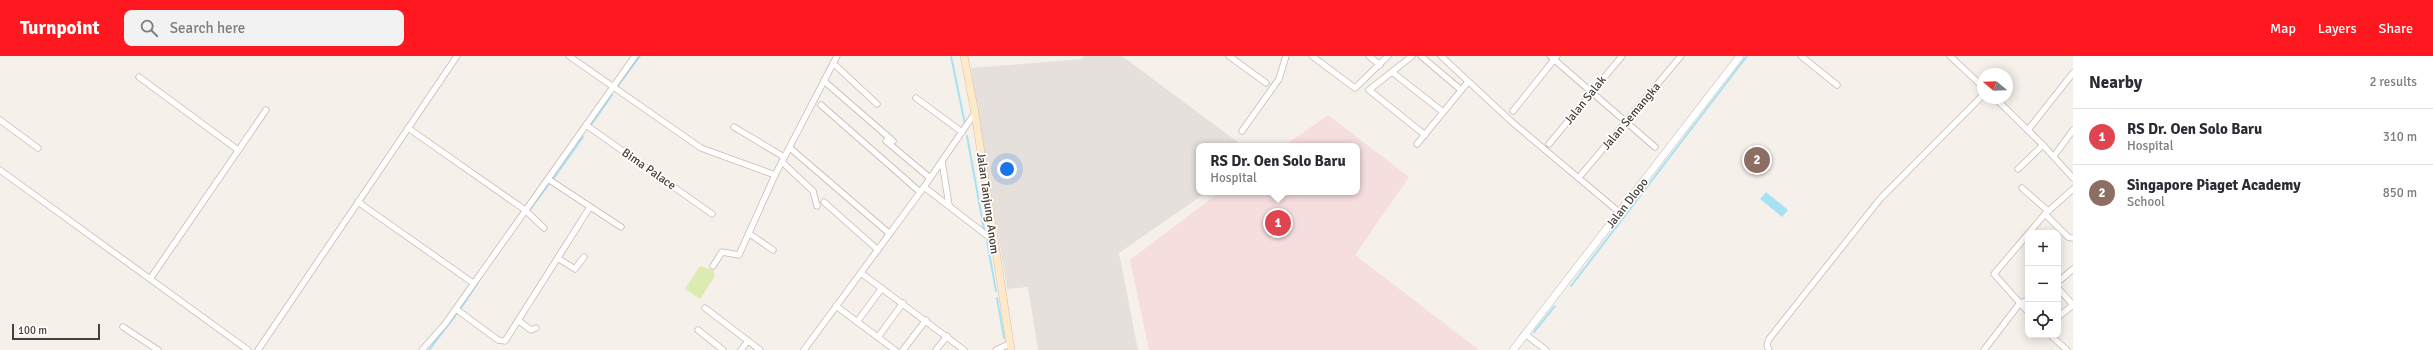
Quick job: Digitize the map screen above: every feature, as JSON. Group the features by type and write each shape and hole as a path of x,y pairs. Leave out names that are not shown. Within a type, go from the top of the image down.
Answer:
{"main road":[{"name":"Jalan Tanjung Anom","path":"964,56 975,113 1010,347"}],"street":[{"path":"258,350 456,56"},
{"path":"569,56 701,148 775,174"},
{"path":"422,350 458,311 473,283 635,56"},
{"path":"713,266 722,252 739,255 750,234 775,174 790,148 836,56"},
{"path":"1229,56 1266,83"},
{"path":"1242,132 1279,79 1286,56"},
{"path":"1312,56 1355,88 1388,56"},
{"path":"1369,56 1380,65"},
{"path":"1412,56 1369,91 1425,135"},
{"path":"1421,56 1461,90"},
{"path":"1440,56 1468,82 1619,212"},
{"name":"Jalan Salak","path":"1549,144 1622,56"},
{"name":"Jalan Semangka","path":"1581,175 1681,56"},
{"name":"Jalan Dlopo","path":"1513,350 1528,336 1619,212 1740,56"},
{"path":"1801,56 1837,85"},
{"path":"1950,56 1977,81"},
{"path":"1513,111 1554,57 1591,93 1655,147"},
{"path":"833,63 877,104"},
{"path":"1392,72 1443,112"},
{"path":"2028,130 2073,73"},
{"path":"139,77 238,150"},
{"path":"824,81 893,141"},
{"path":"1417,144 1468,82"},
{"path":"916,98 962,132"},
{"path":"1770,350 1767,345 1769,339 1880,199 1977,101"},
{"path":"2001,104 2054,156 2073,178"},
{"path":"821,105 920,192"},
{"path":"150,279 266,110"},
{"path":"806,349 942,162 975,113"},
{"path":"0,120 38,148"},
{"name":"Bima Palace","path":"586,125 712,214"},
{"path":"734,127 783,159 813,191 817,206"},
{"path":"408,128 525,210 544,228"},
{"path":"2054,156 2073,130"},
{"path":"886,141 930,178"},
{"path":"2018,169 2043,145"},
{"path":"790,148 890,234"},
{"path":"942,162 950,205"},
{"path":"0,170 248,350"},
{"path":"548,179 621,227"},
{"path":"924,187 950,205 993,240"},
{"path":"2022,188 2068,237 2073,238"},
{"path":"2025,309 1994,274 2046,213 2073,189"},
{"path":"358,202 473,283"},
{"path":"824,202 878,250"},
{"path":"458,311 503,342 506,340 559,259 590,207"},
{"path":"750,234 773,250"},
{"path":"559,259 575,269 584,257"},
{"path":"2061,277 2073,268"},
{"path":"861,273 926,320 964,350"},
{"path":"857,322 882,288"},
{"path":"2061,291 2073,305 2061,315"},
{"path":"1984,350 2020,303 2025,301"},
{"path":"878,337 903,304"},
{"path":"836,306 894,350"},
{"path":"705,308 760,350"},
{"path":"903,350 926,320"},
{"path":"519,321 531,330 536,328"},
{"path":"123,327 158,350"},
{"path":"698,330 723,350"},
{"path":"936,350 947,336"},
{"path":"1528,336 1546,350"},
{"path":"2053,338 2067,350"},
{"path":"741,350 748,341"},
{"path":"996,350 1010,347"}],"shaded area":[{"path":"1083,56 1122,56 1239,143 1196,143 1196,195 1203,195 1119,253 1138,350 1038,350 1028,287 1007,289 971,68 1083,59"},
{"path":"1328,115 1409,177 1355,255 1479,350 1149,350 1130,260 1216,195 1360,195 1360,143 1288,143"}],"green space":[{"path":"700,266 713,270 715,276 700,299 685,289"}],"water":[{"path":"1766,192 1788,210 1782,217 1760,199"}],"waterway":[{"path":"618,86 640,56"},
{"path":"951,56 965,124"},
{"path":"1571,286 1747,56"},
{"path":"591,125 612,95"},
{"path":"967,136 984,229"},
{"path":"554,178 583,137"},
{"path":"529,211 549,184"},
{"path":"987,241 996,291"},
{"path":"429,350 461,308 479,281"},
{"path":"997,298 1004,338"},
{"path":"1534,332 1555,306"}],"place":[{"name":"Singapore Piaget Academy","path":"1757,160"},
{"name":"RS Dr. Oen Solo Baru","path":"1278,223"}]}
